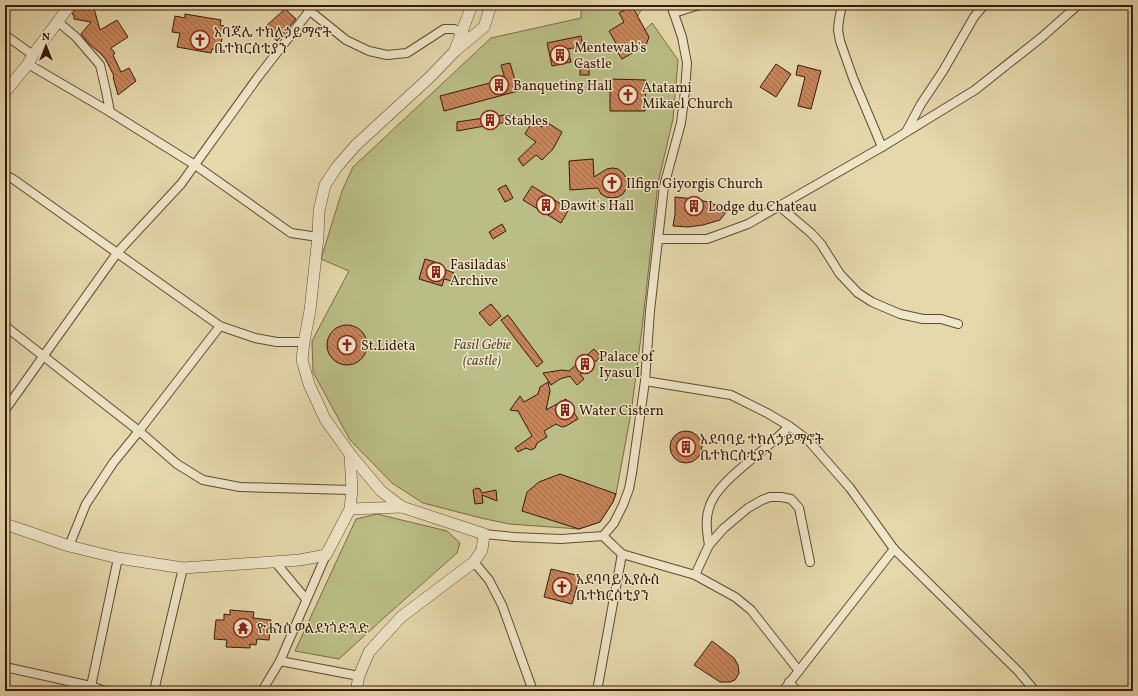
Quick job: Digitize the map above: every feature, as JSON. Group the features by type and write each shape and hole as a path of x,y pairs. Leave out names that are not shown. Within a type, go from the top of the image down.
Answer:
{"street":[{"path":"5,92 70,5"},
{"path":"455,51 472,5"},
{"path":"491,5 484,27 455,51 430,77 356,144 336,168 325,185 319,211 318,237 310,310 302,360 309,384 325,419 350,454 381,492 402,507 484,534 561,539 603,536 614,523 624,505 629,489 645,381 650,311 664,186 681,123 685,91 687,63 682,38 673,9 699,5"},
{"path":"842,5 838,30 840,41 853,78 882,147"},
{"path":"905,133 921,104 943,72 974,17 984,5"},
{"path":"658,239 708,239 748,224 882,147 975,90 1042,37 1078,5"},
{"path":"5,410 117,254 181,184 309,7 346,40 369,51 386,55 407,53 444,29 454,29 472,37"},
{"path":"57,21 76,37 100,65 110,112"},
{"path":"5,35 30,60 194,165 291,233 318,237"},
{"path":"5,175 13,179 220,326 255,338 276,342 304,342"},
{"path":"779,206 811,233 821,244 840,274 858,293 872,302 900,314 923,319 941,319 958,324"},
{"path":"5,326 139,431 177,464 203,480 240,487 352,490"},
{"path":"69,546 86,504 113,463 220,326"},
{"path":"645,381 731,395 789,426 808,440 850,488 894,549 1019,672 1035,691"},
{"path":"709,545 707,521 709,507 715,495 744,465 771,444 789,426"},
{"path":"262,691 280,661 326,555 350,509 352,490 350,454"},
{"path":"695,575 709,545 733,520 748,508 770,497 791,499 799,508 810,562"},
{"path":"350,509 402,507"},
{"path":"5,524 69,546 118,558 183,568 276,563 326,555"},
{"path":"356,691 359,676 369,652 401,617 474,562 482,550 484,534"},
{"path":"603,536 622,554 695,575 735,597 751,610 799,671"},
{"path":"783,691 894,549"},
{"path":"597,691 622,554"},
{"path":"90,689 118,558"},
{"path":"474,562 490,580 502,605 533,691"},
{"path":"276,563 306,599"},
{"path":"154,691 183,568"},
{"path":"280,661 359,676"},
{"path":"5,667 90,689 105,691"},
{"path":"789,682 798,691"}],"green space":[{"name":"Fasil Gebie (castle)","path":"581,5 644,5 637,17 645,30 652,23 678,60 673,119 658,183 631,413 616,494 613,502 600,522 579,529 509,524 481,518 423,503 392,483 350,440 313,372 312,341 349,271 321,259 342,191 353,167 491,38 581,18"},
{"path":"377,514 447,531 460,543 457,553 339,659 295,651 356,519"}],"building":[{"path":"77,5 93,5 100,30 117,20 128,37 111,48 115,53 113,55 121,72 129,68 136,81 118,95 114,76 106,60 81,34 91,22 74,19 74,15 72,14"},
{"path":"632,6 649,37 646,45 622,59 615,48 618,47 609,31 624,22 619,13"},
{"path":"285,9 296,19 277,41 265,27"},
{"name":"አባጃሌ ተክለኃይማኖት ቤተክርስቲያን","path":"185,14 221,20 220,25 224,26 220,50 212,49 211,53 177,47 180,33 172,32 175,16 185,18"},
{"name":"Mentewab's Castle","path":"581,36 583,46 568,49 571,62 552,66 547,43"},
{"name":"Banqueting Hall","path":"510,63 518,91 444,111 440,96 505,79 501,65"},
{"path":"580,64 589,64 589,75 580,75"},
{"path":"776,64 791,74 776,97 760,87"},
{"path":"798,65 821,71 811,109 798,106 805,77 796,75"},
{"name":"Atatami Mikael Church","path":"610,79 646,80 645,111 610,111"},
{"name":"Stables","path":"511,114 512,121 457,131 457,122"},
{"path":"545,121 562,132 553,149 542,160 536,155 523,166 518,159 536,142 525,134 532,122 542,127"},
{"path":"593,159 594,177 607,169 613,168 618,169 623,173 627,183 623,194 612,198 601,194 598,188 570,190 569,161"},
{"path":"506,185 513,198 505,202 498,189"},
{"name":"Dawit's Hall","path":"532,186 569,209 561,223 523,200"},
{"path":"675,197 695,199 717,204 727,211 720,220 703,225 688,227 673,226"},
{"path":"502,224 506,231 493,239 489,232"},
{"name":"Fasiladas' Archive","path":"425,259 435,262 446,270 454,273 452,281 444,279 442,286 419,279"},
{"path":"491,304 501,316 490,326 479,313"},
{"path":"508,315 543,362 537,367 501,320"},
{"name":"St.Lideta","path":"347,325 358,328 364,334 367,345 364,356 358,362 347,365 336,362 330,356 327,345 330,334 336,328"},
{"name":"Palace of Iyasu I","path":"594,349 601,357 580,374 584,379 577,385 570,376 560,379 551,385 543,373 562,370 569,371"},
{"path":"548,382 550,391 546,410 566,399 578,419 562,427 556,424 544,431 547,437 537,443 535,448 531,450 526,448 518,452 515,448 532,436 518,411 510,410 520,396 524,402 538,394 540,387"},
{"name":"አደባባይ ተክለኃይማኖት ቤተክርስቲያን","path":"683,431 689,431 699,438 702,447 701,453 695,460 689,463 683,463 673,456 670,450 670,444 677,434"},
{"path":"560,474 616,494 613,502 600,522 579,529 522,511 527,492 539,482"},
{"path":"477,488 480,489 482,493 496,490 497,501 482,495 483,503 475,504 473,490"},
{"name":"አደባባይ ኢየሱስ ቤተክርስቲያን","path":"551,569 580,576 572,604 544,597"},
{"path":"230,610 254,612 253,618 271,620 269,640 257,639 256,645 250,644 250,648 226,647 227,640 214,639 216,620 224,620 224,614 230,615"},
{"path":"712,641 734,658 738,665 739,673 735,680 730,682 720,682 694,665"}],"place":[{"name":"አባጃሌ ተክለኃይማኖት ቤተክርስቲያን","path":"200,40"},
{"name":"Mentewab's Castle","path":"560,55"},
{"name":"Banqueting Hall","path":"499,85"},
{"name":"Atatami Mikael Church","path":"628,95"},
{"name":"Stables","path":"490,120"},
{"name":"Ilfign Giyorgis Church","path":"612,183"},
{"name":"Dawit's Hall","path":"546,205"},
{"name":"Lodge du Chateau","path":"694,206"},
{"name":"Fasiladas' Archive","path":"436,272"},
{"name":"St.Lideta","path":"347,345"},
{"name":"Palace of Iyasu I","path":"585,364"},
{"name":"Water Cistern","path":"565,410"},
{"name":"አደባባይ ተክለኃይማኖት ቤተክርስቲያን","path":"686,447"},
{"name":"አደባባይ ኢየሱስ ቤተክርስቲያን","path":"562,587"},
{"name":"ዮሐንስ ወልደነጎድጓድ","path":"243,628"}]}
